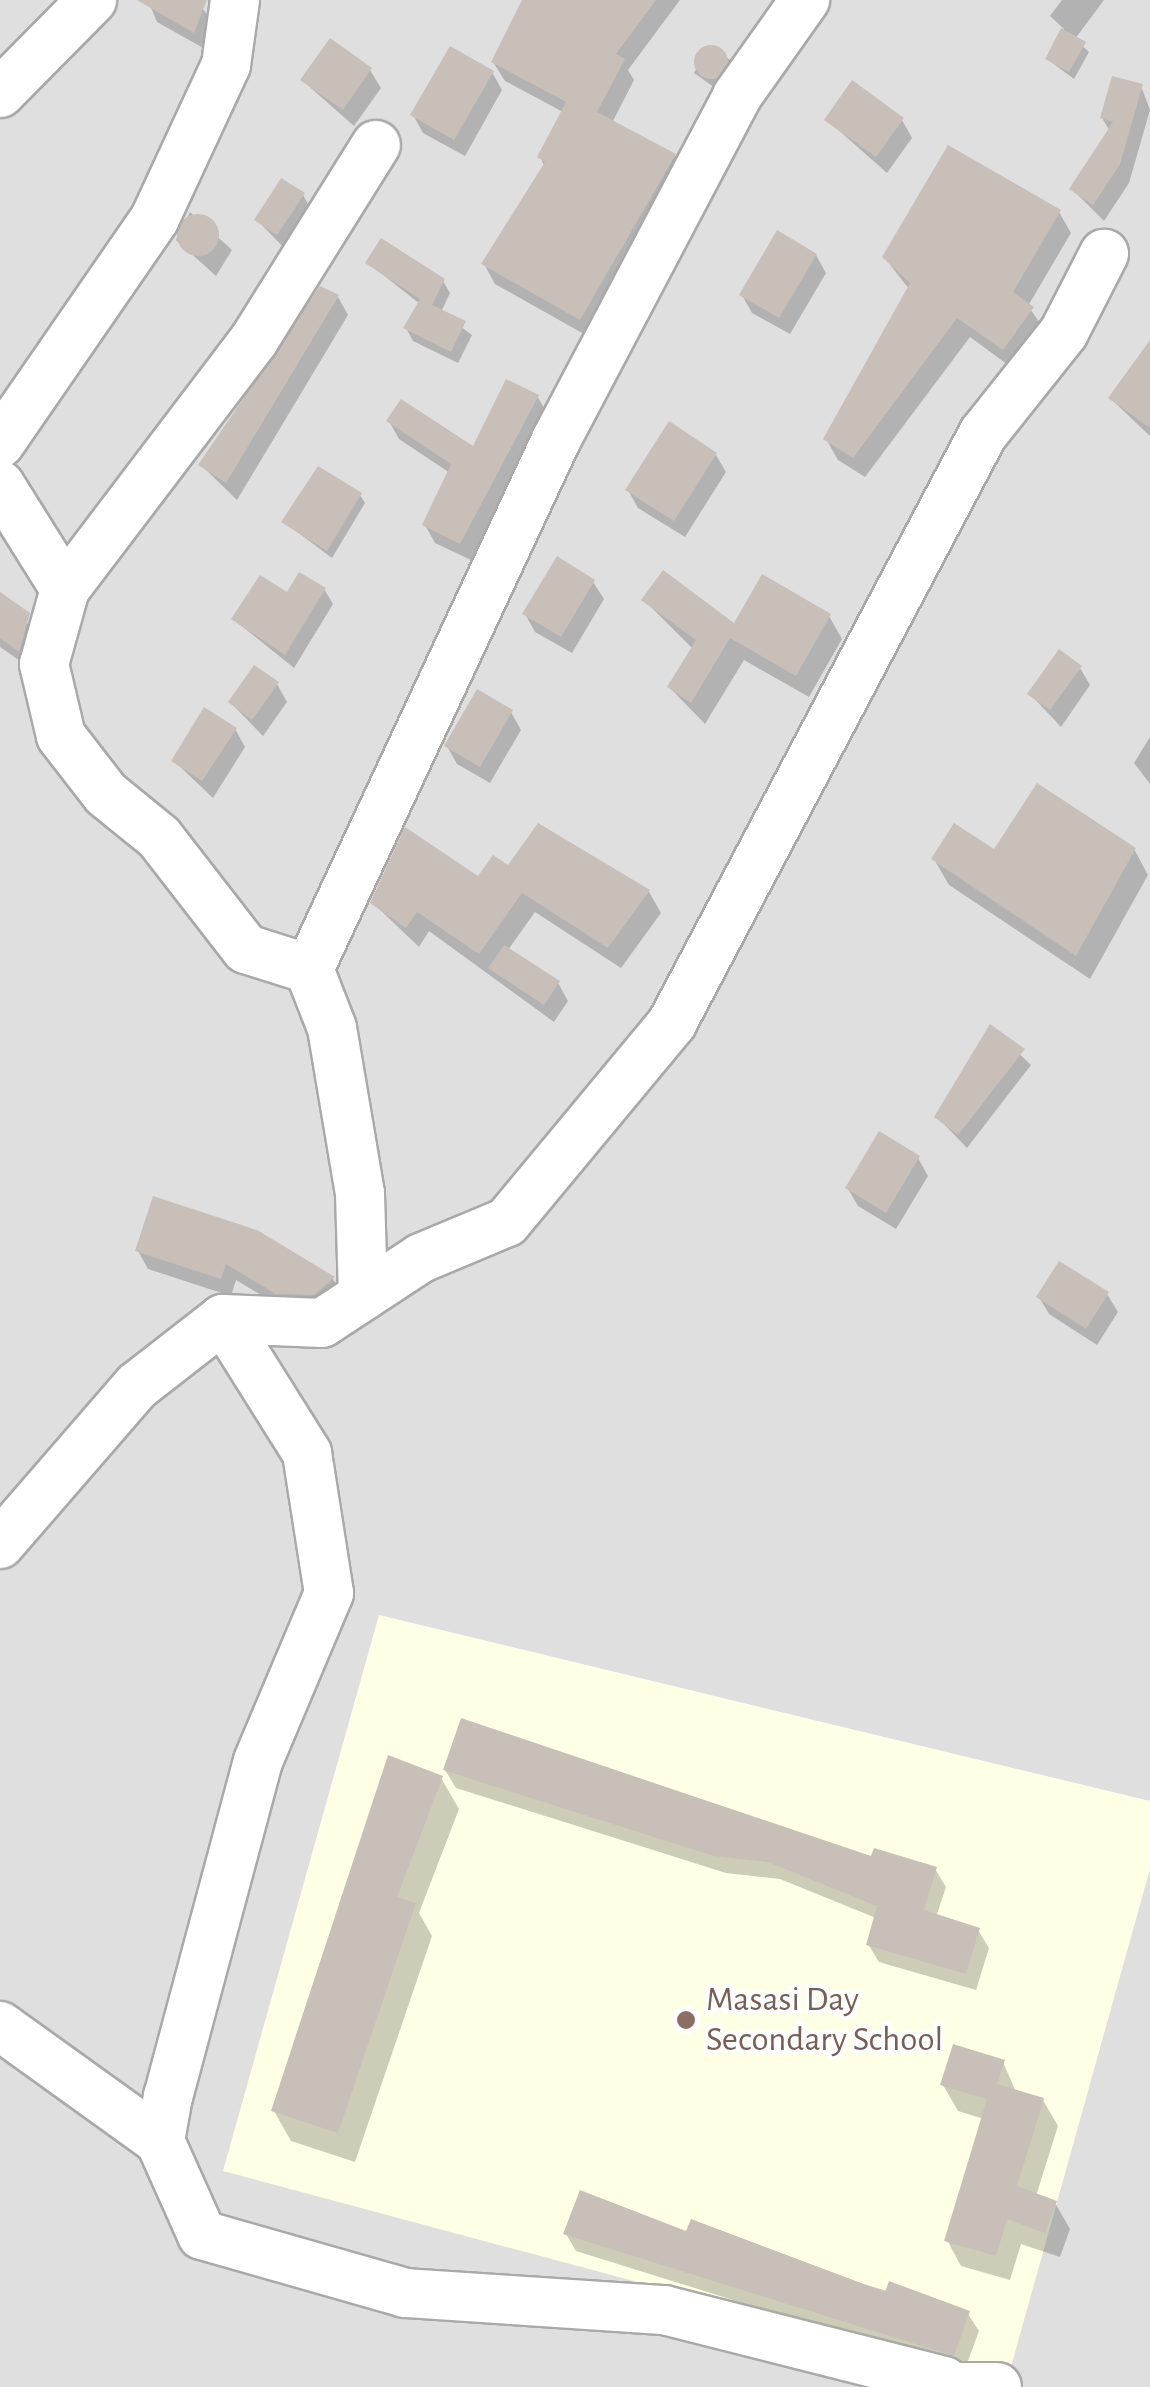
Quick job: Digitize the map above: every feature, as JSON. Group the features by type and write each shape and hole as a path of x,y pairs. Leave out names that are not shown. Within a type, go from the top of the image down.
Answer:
{"street":[{"path":"0,93 92,0"},
{"path":"0,442 155,218 226,65 235,0"},
{"path":"363,1296 360,1194 332,1028 309,969 556,440 737,96 805,0"},
{"path":"309,969 246,949 159,837 106,794 61,736 44,664 64,589 254,340 376,145"},
{"path":"0,1544 137,1386 224,1319 322,1324 456,1240 507,1222 672,1022 974,451 1064,332 1104,254"},
{"path":"0,485 64,589"},
{"path":"160,2141 258,1760 329,1593 307,1453 224,1319"},
{"path":"0,2026 160,2141 202,2235 405,2292 664,2310 940,2384 997,2387"}],"shaded area":[{"path":"0,0 1150,0 1150,2387 0,2387"},
{"name":"Masasi Day Secondary School","path":"379,1615 1150,1801 1150,1869 1007,2381 223,2171"}],"building":[{"path":"137,0 207,0 194,33"},
{"path":"522,0 656,0 616,54 625,59 597,112 676,154 580,320 481,264 545,162 537,157 566,102 491,62"},
{"path":"1061,28 1086,42 1069,72 1045,59"},
{"path":"330,38 372,68 343,110 300,80"},
{"path":"711,45 723,50 728,62 723,74 711,79 699,74 694,62 699,50"},
{"path":"450,46 494,71 454,140 410,115"},
{"path":"1112,76 1143,84 1120,164 1093,205 1069,189 1113,122 1100,118"},
{"path":"852,80 904,118 876,157 824,120"},
{"path":"948,145 1061,210 1013,292 1034,307 1003,350 957,318 853,458 823,439 910,283 882,257"},
{"path":"281,178 305,193 277,235 254,220"},
{"path":"198,214 213,220 219,235 213,250 198,256 183,250 177,235 183,220"},
{"path":"777,230 817,254 779,318 739,295"},
{"path":"381,238 445,279 432,305 466,321 451,352 403,328 420,299 365,263"},
{"path":"320,286 339,295 226,483 198,465"},
{"path":"1150,340 1150,428 1108,398"},
{"path":"506,379 539,395 460,544 422,525 451,464 386,421 401,399 473,446"},
{"path":"669,421 717,453 674,521 625,490"},
{"path":"318,466 362,493 327,551 281,522"},
{"path":"557,556 595,580 561,637 522,614"},
{"path":"663,570 734,623 762,574 831,614 796,676 730,638 691,703 667,687 696,640 641,600"},
{"path":"299,572 326,588 285,655 231,619 260,575 287,592"},
{"path":"0,592 30,613 19,652 0,638"},
{"path":"1059,649 1082,666 1050,710 1027,694"},
{"path":"254,665 279,682 252,720 228,702"},
{"path":"477,689 513,710 480,767 444,746"},
{"path":"204,707 237,728 202,781 171,761"},
{"path":"1037,783 1136,848 1076,956 931,859 954,823 994,849"},
{"path":"538,823 650,890 608,948 522,893 479,954 417,912 406,928 370,903 405,827 478,876 493,855 508,865"},
{"path":"504,945 560,981 544,1005 488,968"},
{"path":"990,1024 1025,1049 958,1135 934,1117"},
{"path":"879,1131 920,1156 886,1213 845,1188"},
{"path":"153,1196 257,1230 335,1277 314,1295 276,1294 226,1264 221,1279 135,1251"},
{"path":"1059,1261 1109,1292 1086,1329 1036,1297"},
{"path":"461,1718 871,1856 874,1848 937,1867 924,1910 980,1928 966,1974 866,1945 877,1906 768,1862 714,1856 443,1770"},
{"path":"388,1755 443,1776 397,1897 416,1903 338,2133 271,2111"},
{"path":"953,2044 1005,2060 997,2084 1044,2098 1017,2186 1057,2201 1045,2233 1007,2219 996,2256 944,2241 987,2099 940,2085"},
{"path":"580,2190 686,2231 691,2219 885,2292 889,2281 970,2311 954,2356 563,2234"}],"place":[{"name":"Masasi Day Secondary School","path":"686,2020"}]}
